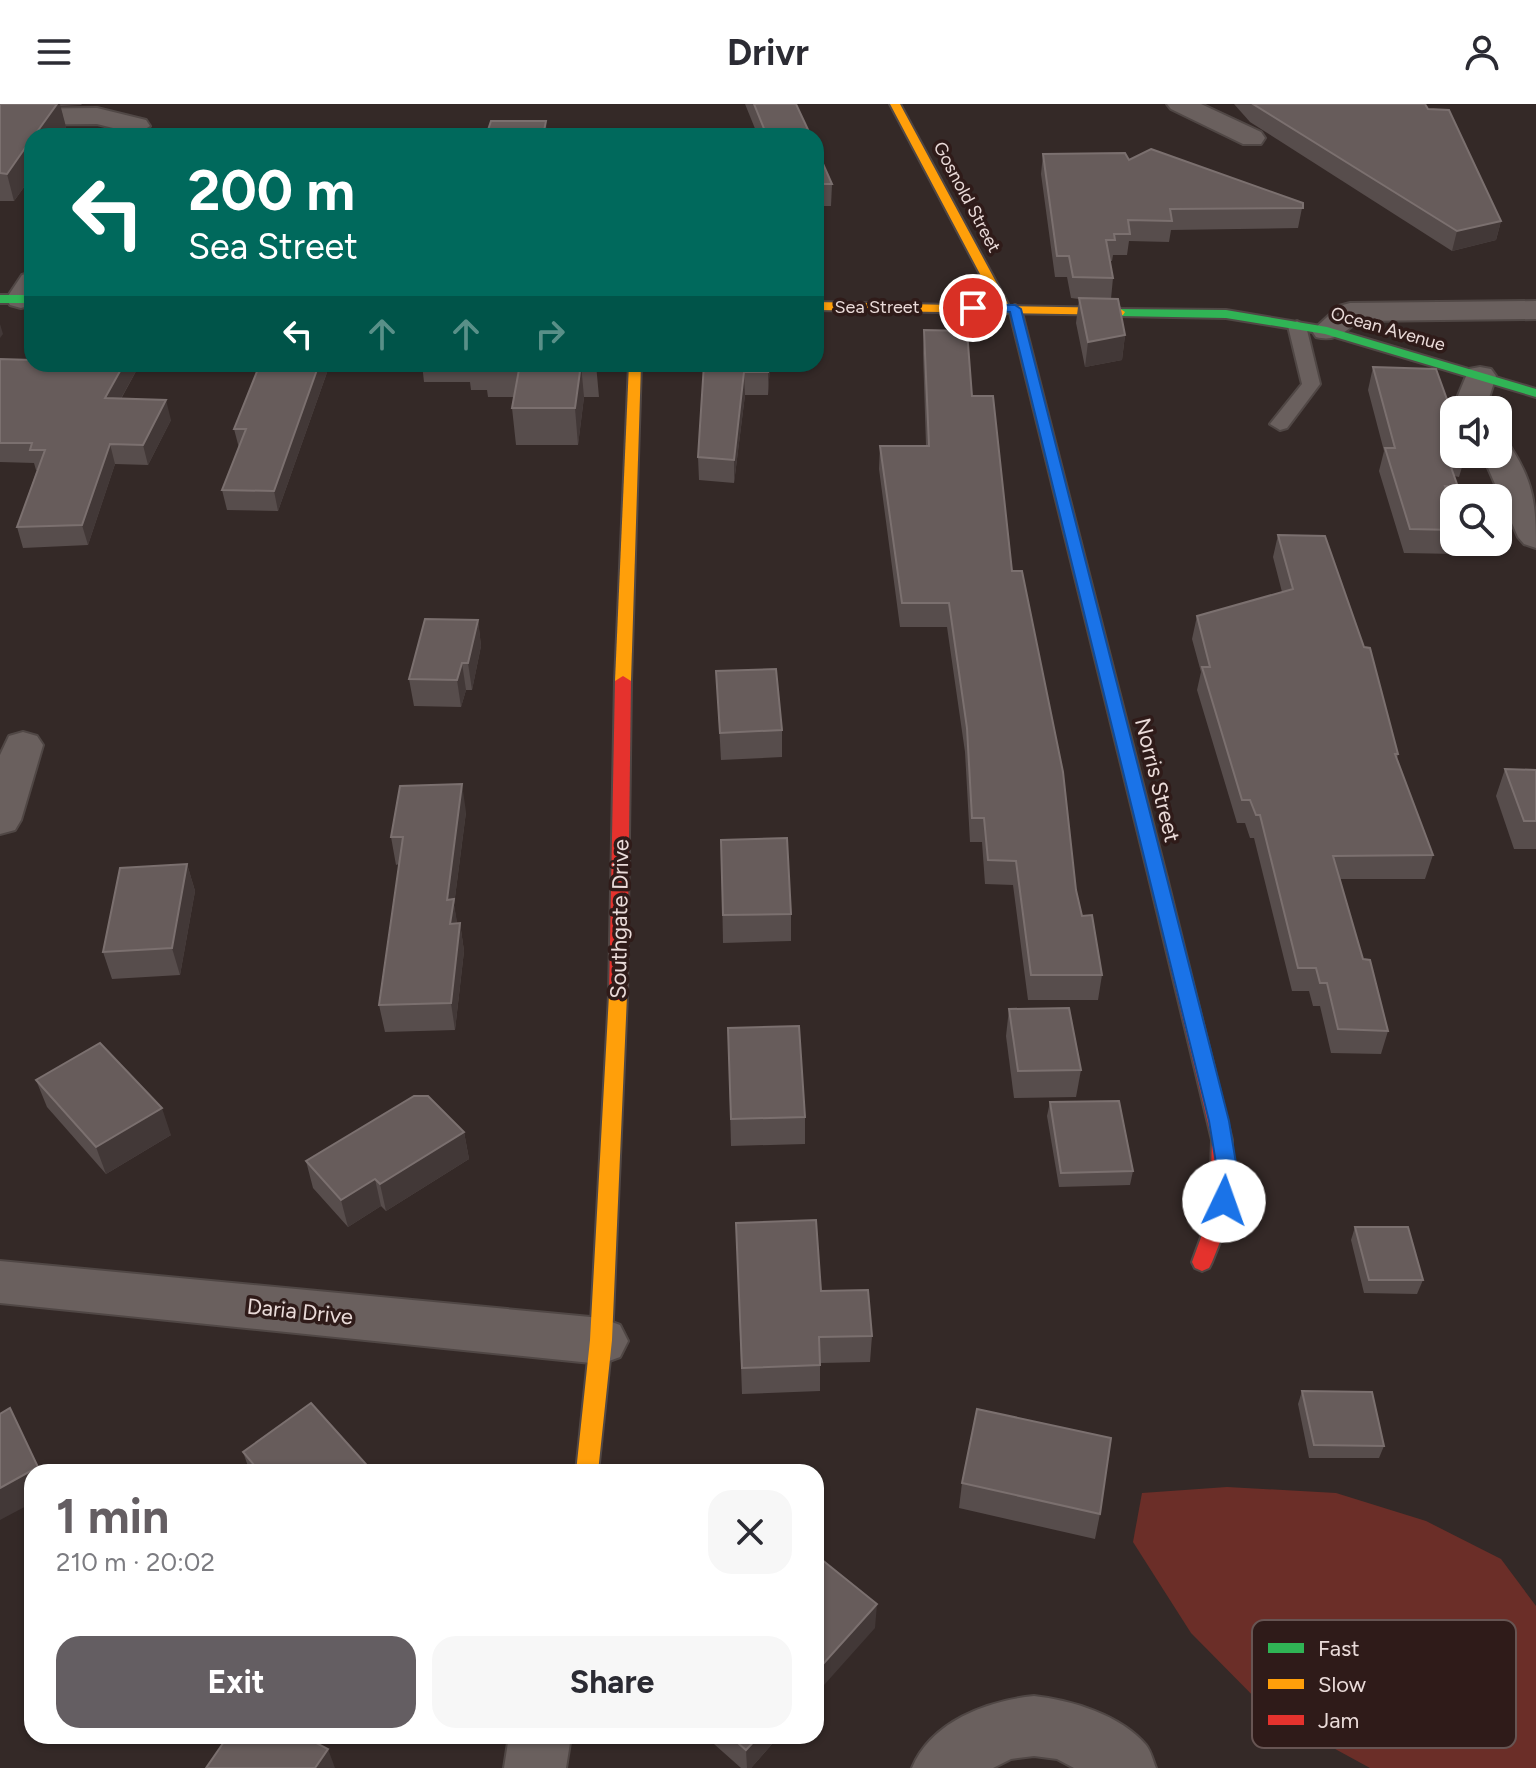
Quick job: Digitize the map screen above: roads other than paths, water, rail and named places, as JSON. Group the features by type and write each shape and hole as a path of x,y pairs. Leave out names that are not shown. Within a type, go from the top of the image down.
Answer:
{"street":[{"name":"Gosnold Street","path":"895,104 1010,308"},
{"path":"1180,104 1252,138"},
{"path":"0,117 97,116 138,122"},
{"name":"Sea Street","path":"824,306 1226,314"},
{"name":"Norris Street","path":"1010,308 1219,1121 1226,1163 1224,1201 1215,1237 1202,1262"},
{"path":"1312,329 1350,312 1536,310"},
{"name":"Ocean Avenue","path":"1226,314 1312,329 1536,393"},
{"name":"Southgate Drive","path":"588,1464 596,1419 614,1131 625,520 634,372"},
{"path":"1474,396 1480,376"},
{"path":"1505,468 1536,537"},
{"path":"0,820 23,745"},
{"name":"Daria Drive","path":"0,1282 601,1341"},
{"path":"943,1768 973,1741 994,1731 1040,1725 1087,1739 1125,1768"},
{"path":"535,1768 539,1744"}],"lane":[{"path":"1280,424 1311,384 1312,329"}]}
